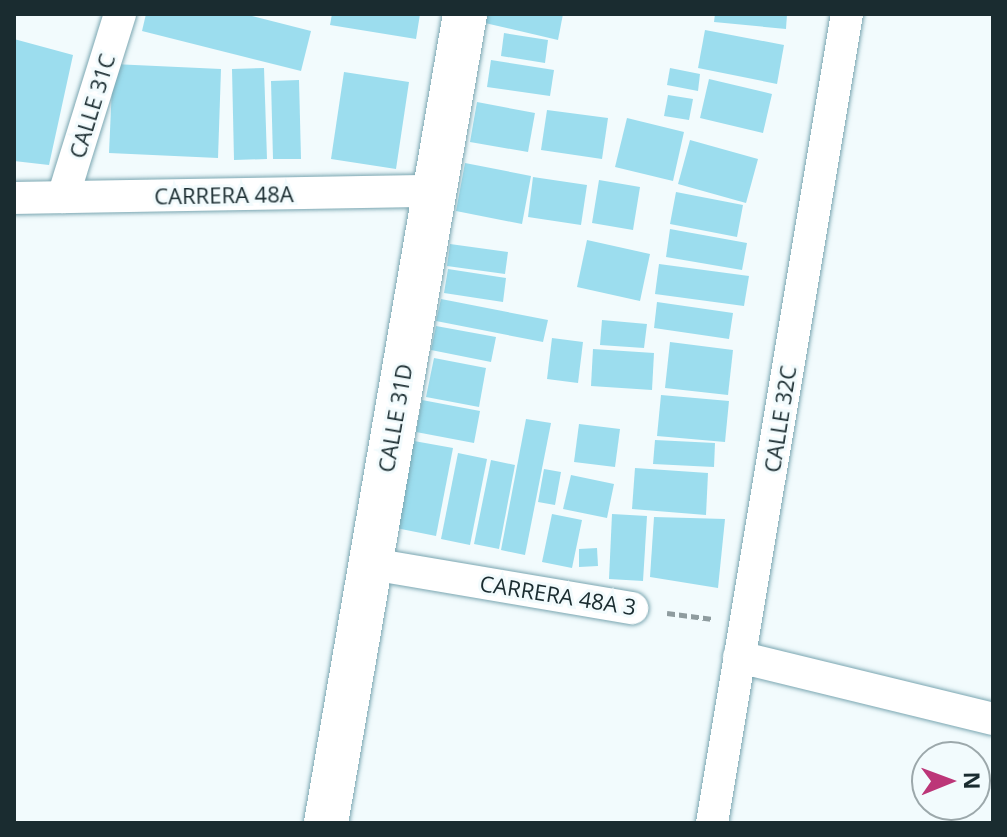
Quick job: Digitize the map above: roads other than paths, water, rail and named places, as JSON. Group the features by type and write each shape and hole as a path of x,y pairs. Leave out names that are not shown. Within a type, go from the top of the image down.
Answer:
{"street":[{"name":"CALLE 31C","path":"63,197 120,14"},
{"name":"CALLE 31D","path":"326,823 465,14"},
{"name":"CALLE 32C","path":"712,823 847,14"},
{"name":"CARRERA 48A","path":"14,198 434,191"},
{"name":"CARRERA 48A 3","path":"371,564 632,608"},
{"path":"739,657 993,719"}]}
